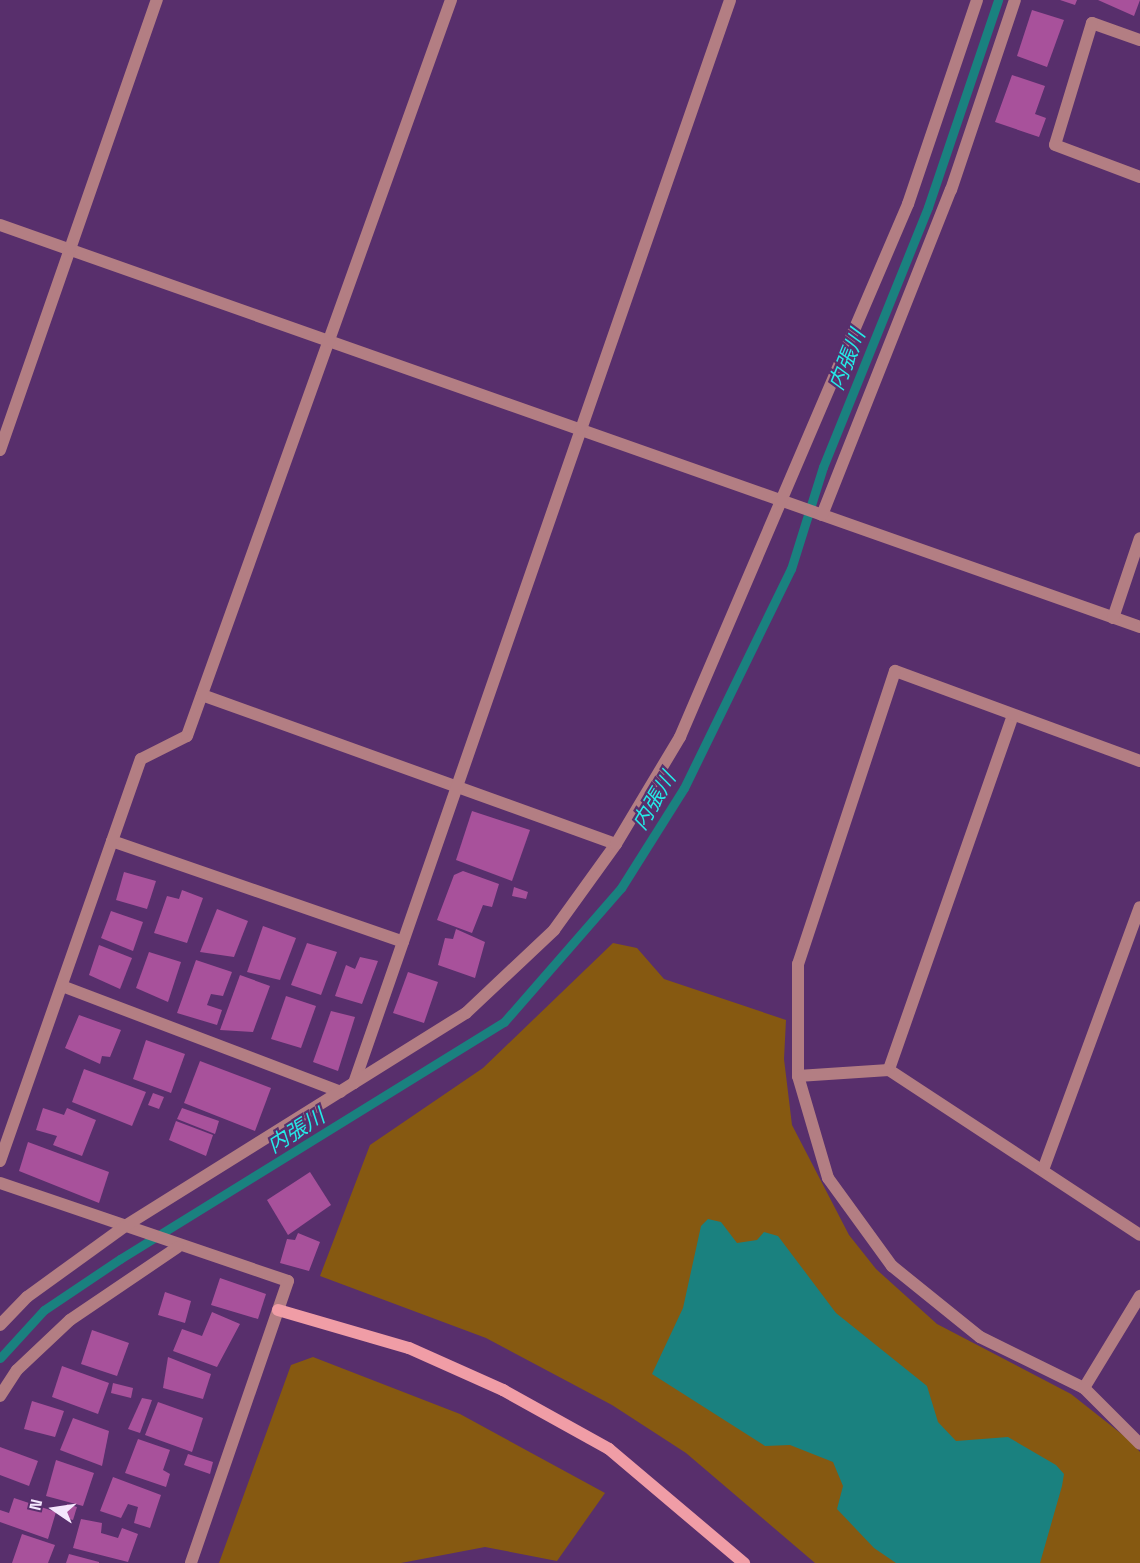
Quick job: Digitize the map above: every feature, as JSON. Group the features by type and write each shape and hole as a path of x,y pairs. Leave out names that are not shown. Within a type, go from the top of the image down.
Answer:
{"street":[{"path":"0,450 157,0"},
{"path":"0,1161 141,759 187,736 451,0"},
{"path":"354,1083 730,0"},
{"path":"0,1325 27,1297 125,1226 466,1013 554,930 616,844 680,737 784,501 908,204 977,0"},
{"path":"821,514 951,190 1015,0"},
{"path":"1140,40 1092,23 1055,145 1140,177"},
{"path":"0,225 1140,627"},
{"path":"1113,618 1140,538"},
{"path":"1140,761 1012,718 895,671 798,964 798,1076 828,1178 891,1266 980,1336 1084,1388 1140,1444"},
{"path":"202,695 616,844"},
{"path":"889,1071 1012,718"},
{"path":"112,841 403,942"},
{"path":"1043,1170 1140,907"},
{"path":"62,986 341,1092"},
{"path":"798,1076 889,1071 1140,1235"},
{"path":"0,1183 125,1226 178,1247 288,1281 191,1563"},
{"path":"0,1396 17,1370 70,1320 178,1247"},
{"path":"1084,1388 1140,1296"},
{"path":"278,1310 409,1348 503,1390 609,1449 744,1563"}],"shaded area":[{"path":"613,943 637,948 664,979 786,1020 784,1059 792,1125 849,1235 876,1269 937,1324 1071,1394 1128,1439 1140,1452 1140,1563 815,1563 686,1453 612,1405 486,1338 320,1276 370,1145 483,1068"},
{"path":"708,1219 721,1222 737,1243 757,1240 764,1232 778,1236 836,1313 927,1386 938,1422 956,1441 1008,1437 1056,1465 1064,1474 1040,1563 896,1563 874,1548 837,1509 843,1486 833,1462 790,1445 765,1446 652,1374 683,1308 701,1226"},
{"path":"313,1357 460,1414 605,1493 557,1561 485,1547 401,1563 219,1563 291,1365"}],"building":[{"path":"1060,0 1077,0 1075,5"},
{"path":"1098,0 1140,0 1134,16"},
{"path":"1032,10 1064,20 1047,67 1017,56"},
{"path":"1012,75 1045,86 1035,114 1046,118 1039,137 995,122"},
{"path":"472,811 530,830 512,881 456,860"},
{"path":"463,871 499,884 492,907 483,905 472,933 437,920 454,875"},
{"path":"124,872 156,881 147,909 116,900"},
{"path":"514,887 528,892 526,899 512,896"},
{"path":"182,890 203,898 187,943 154,933 167,896 179,899"},
{"path":"217,909 248,921 234,957 200,952"},
{"path":"111,911 143,922 133,951 101,938"},
{"path":"263,926 296,938 280,980 247,972"},
{"path":"456,929 485,942 475,978 438,965 445,938 453,939"},
{"path":"307,943 337,952 321,995 291,985"},
{"path":"99,945 132,958 120,989 89,975"},
{"path":"149,952 181,962 168,1002 136,988"},
{"path":"360,957 378,961 362,1004 335,996 346,965 355,969"},
{"path":"196,960 232,972 223,996 211,994 207,1005 222,1010 217,1025 177,1013"},
{"path":"408,972 438,982 424,1023 393,1013"},
{"path":"240,975 270,986 253,1032 220,1030"},
{"path":"286,996 316,1006 301,1048 271,1039"},
{"path":"331,1011 355,1017 338,1071 313,1062"},
{"path":"79,1015 121,1030 110,1057 102,1056 100,1064 65,1048"},
{"path":"146,1040 185,1054 171,1093 133,1079"},
{"path":"200,1061 271,1088 255,1131 184,1103"},
{"path":"84,1069 146,1092 132,1126 72,1102"},
{"path":"153,1093 164,1097 159,1109 148,1105"},
{"path":"43,1108 64,1115 67,1108 96,1120 82,1156 53,1145 57,1136 36,1130"},
{"path":"182,1108 219,1121 215,1134 177,1119"},
{"path":"176,1121 213,1135 206,1156 169,1140"},
{"path":"28,1142 109,1172 99,1203 19,1171"},
{"path":"310,1172 331,1205 288,1235 267,1200"},
{"path":"298,1233 320,1242 309,1271 280,1263 287,1239 295,1240"},
{"path":"220,1278 266,1294 258,1319 211,1305"},
{"path":"165,1292 191,1301 185,1323 158,1315"},
{"path":"212,1312 240,1324 217,1367 173,1351 182,1329 202,1336"},
{"path":"92,1330 129,1343 117,1376 81,1364"},
{"path":"168,1357 211,1374 203,1399 163,1388"},
{"path":"62,1366 109,1383 98,1414 52,1397"},
{"path":"113,1383 133,1388 131,1398 111,1393"},
{"path":"142,1398 152,1400 140,1433 128,1429"},
{"path":"32,1401 64,1411 55,1437 24,1429"},
{"path":"158,1402 203,1418 192,1452 145,1435"},
{"path":"73,1418 109,1431 102,1466 60,1450"},
{"path":"138,1439 170,1450 163,1470 170,1474 166,1487 125,1473"},
{"path":"0,1447 38,1461 29,1486 0,1475"},
{"path":"188,1454 213,1462 210,1474 184,1465"},
{"path":"56,1460 94,1473 83,1506 46,1496"},
{"path":"113,1477 161,1495 150,1528 134,1523 138,1507 128,1504 121,1518 100,1511"},
{"path":"14,1498 56,1512 48,1539 0,1522 0,1510 9,1513"},
{"path":"67,1504 77,1507 73,1520 62,1517"},
{"path":"81,1519 102,1523 101,1533 118,1538 122,1528 138,1534 128,1562 73,1548"},
{"path":"22,1534 55,1545 48,1563 12,1563"},
{"path":"69,1554 99,1562 99,1563 66,1563"}],"waterway":[{"name":"内張川","path":"0,1358 44,1310 120,1259 504,1022 621,888 684,788 791,569 823,467 928,207 998,0"}]}
